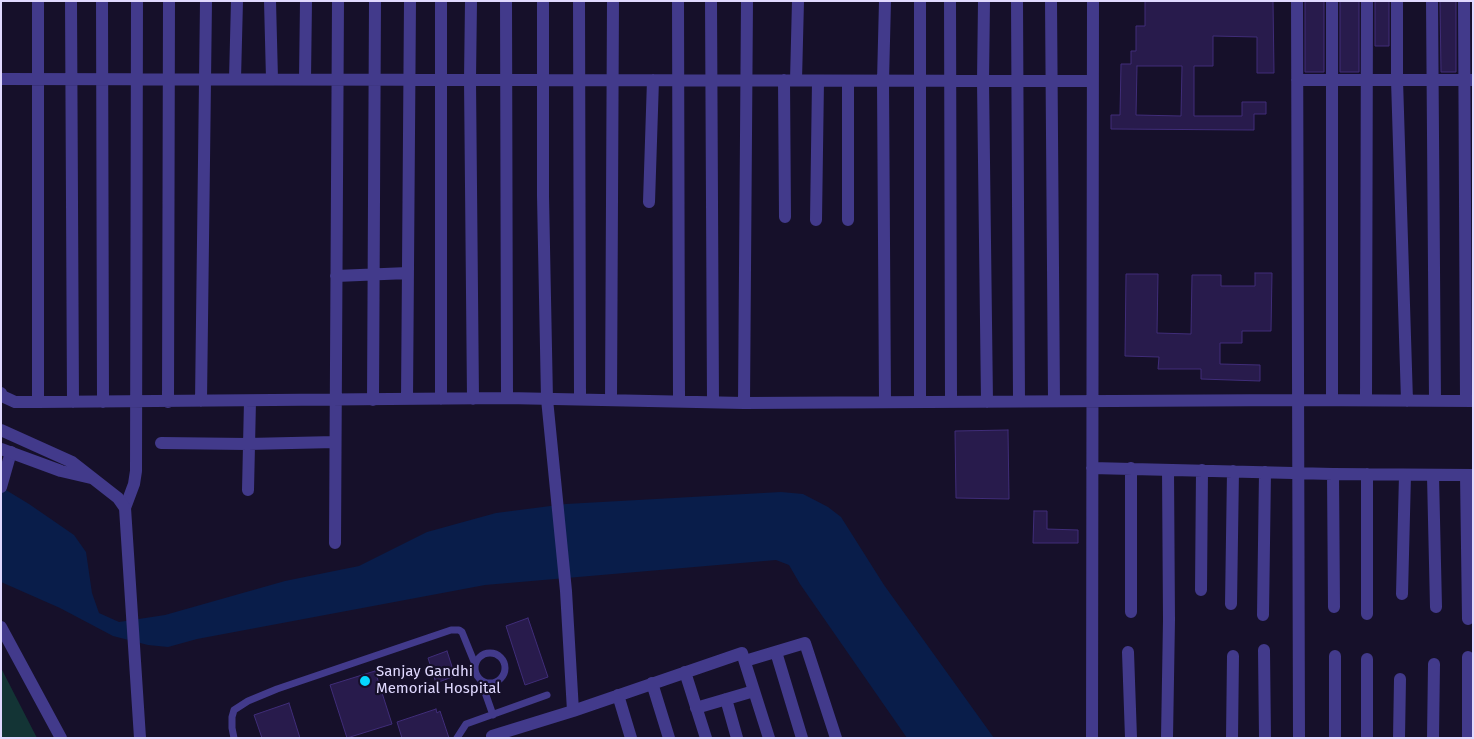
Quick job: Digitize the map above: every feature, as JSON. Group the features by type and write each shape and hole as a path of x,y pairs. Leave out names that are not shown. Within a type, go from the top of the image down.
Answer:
{"street":[{"path":"38,1 38,402"},
{"path":"71,1 73,402"},
{"path":"102,1 103,402"},
{"path":"137,1 136,401 134,484 125,508 134,675 140,738"},
{"path":"168,1 168,402"},
{"path":"201,401 206,1"},
{"path":"235,79 237,1"},
{"path":"270,1 272,79"},
{"path":"306,1 306,79"},
{"path":"335,543 338,1"},
{"path":"373,400 375,1"},
{"path":"407,399 410,1"},
{"path":"441,1 441,399"},
{"path":"471,1 473,399"},
{"path":"506,1 507,398"},
{"path":"543,1 542,80 547,399 566,591 573,711"},
{"path":"579,1 580,399"},
{"path":"611,400 613,1"},
{"path":"678,1 679,401"},
{"path":"711,1 713,402"},
{"path":"744,403 748,1"},
{"path":"785,217 790,80 798,1"},
{"path":"885,1 883,81 885,402"},
{"path":"920,1 920,402"},
{"path":"950,1 951,402"},
{"path":"984,1 983,81 987,402"},
{"path":"1017,1 1019,401"},
{"path":"1050,1 1054,401"},
{"path":"1092,738 1093,1"},
{"path":"1297,1 1298,738"},
{"path":"1332,1 1332,400"},
{"path":"1366,400 1367,1"},
{"path":"1398,1 1397,80 1407,400"},
{"path":"1432,1 1431,80 1435,401"},
{"path":"1,394 15,402 507,398 744,403 1093,400 1469,401 1468,80 1464,1"},
{"path":"1,79 1092,81"},
{"path":"649,202 653,80"},
{"path":"1297,80 1468,80"},
{"path":"816,220 818,81"},
{"path":"848,81 848,220"},
{"path":"336,276 408,273"},
{"path":"248,490 250,401"},
{"path":"1,430 72,462 118,498 125,508"},
{"path":"161,443 335,442"},
{"path":"2,483 6,450 61,471 96,480"},
{"path":"1092,468 1433,476 1469,475 1468,618"},
{"path":"1131,468 1131,612"},
{"path":"1167,738 1169,620 1168,470"},
{"path":"1201,590 1202,470"},
{"path":"1231,604 1232,471"},
{"path":"1263,615 1265,472"},
{"path":"1333,474 1334,607"},
{"path":"1367,474 1367,614"},
{"path":"1402,594 1405,475"},
{"path":"1433,476 1436,607"},
{"path":"1,627 61,738"},
{"path":"745,661 805,643 836,738"},
{"path":"1264,650 1265,738"},
{"path":"776,652 802,738"},
{"path":"1128,652 1131,738"},
{"path":"492,738 492,736 573,711 742,653 769,738"},
{"path":"1232,738 1233,656"},
{"path":"1335,656 1335,738"},
{"path":"1468,658 1468,738"},
{"path":"1367,738 1368,659"},
{"path":"1433,738 1434,664"},
{"path":"685,672 706,738"},
{"path":"1399,738 1400,679"},
{"path":"652,683 670,738"},
{"path":"696,708 754,691"},
{"path":"618,695 632,738"},
{"path":"726,699 738,738"}],"lane":[{"path":"234,738 232,717 234,710 248,701 277,689 451,630 462,632 475,664 475,674 481,681 493,715"},
{"path":"475,664 479,658 490,653 497,655 504,664 504,673 499,681 490,684 481,681"},
{"path":"457,738 466,724 547,695"}],"green space":[{"path":"1,668 37,738 1,738"}],"water":[{"path":"1,487 74,535 86,552 92,593 99,613 119,622 165,615 285,581 359,566 427,532 496,513 566,504 781,492 803,494 828,507 841,517 884,585 994,738 907,738 800,584 789,565 776,560 485,585 197,639 168,647 148,645 113,636 60,608 1,582"}],"building":[{"path":"1145,1 1273,1 1274,73 1257,73 1257,37 1213,36 1213,66 1194,66 1194,116 1242,116 1242,102 1266,102 1266,114 1254,114 1254,130 1111,129 1111,115 1120,115 1121,64 1131,64 1131,51 1136,51 1136,26 1145,26","holes":["1137,66 1182,66 1181,116 1136,115"]},
{"path":"1305,1 1324,1 1324,72 1305,72"},
{"path":"1340,1 1359,1 1359,72 1340,72"},
{"path":"1375,1 1389,1 1389,46 1375,46"},
{"path":"1440,1 1456,1 1456,72 1441,72"},
{"path":"1255,273 1272,273 1271,331 1242,331 1242,343 1220,343 1220,364 1260,365 1260,381 1201,379 1201,369 1158,369 1159,357 1125,356 1126,274 1158,274 1157,333 1191,334 1192,275 1221,275 1221,286 1255,286"},
{"path":"1008,430 1009,499 956,498 955,431"},
{"path":"1034,511 1047,511 1047,529 1078,530 1078,543 1033,543"},
{"path":"528,618 548,677 525,685 506,626"},
{"path":"447,651 455,676 436,683 428,658"},
{"path":"375,671 392,724 347,738 330,685"},
{"path":"289,703 300,738 262,738 254,715"},
{"path":"436,709 437,713 440,711 449,738 402,738 397,722"}],"place":[{"name":"Sanjay Gandhi Memorial Hospital","path":"365,681"}]}
